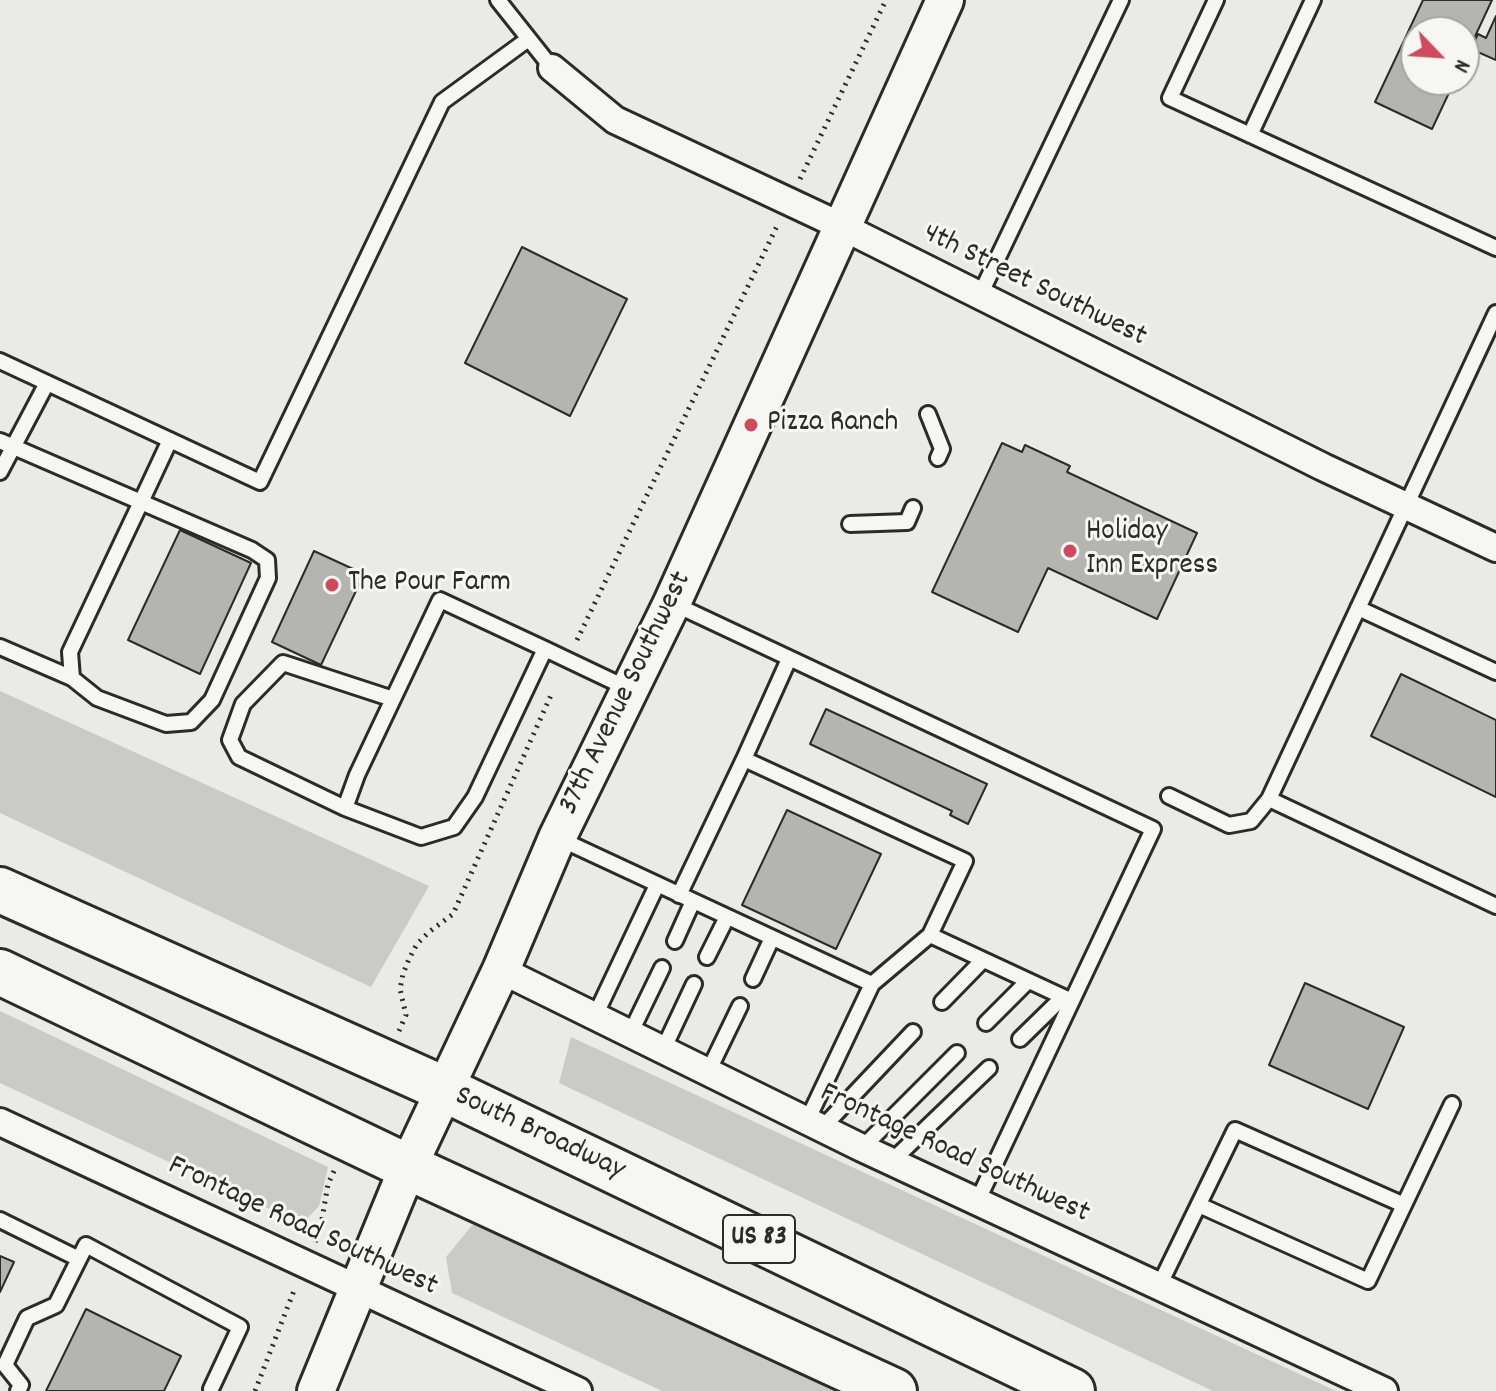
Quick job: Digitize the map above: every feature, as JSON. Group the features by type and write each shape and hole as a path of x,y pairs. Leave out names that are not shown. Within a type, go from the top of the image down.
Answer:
{"highway":[{"name":"South Broadway","path":"0,890 444,1089 1072,1391"},
{"name":"US 83","path":"0,972 408,1167 894,1391"}],"main road":[{"name":"37th Avenue Southwest","path":"316,1391 408,1167 501,970 557,838 672,603 945,0"}],"street":[{"name":"4th Street Southwest","path":"552,68 615,120 841,226 1496,548"},
{"name":"Frontage Road Southwest","path":"501,970 891,1162 1384,1391"},
{"name":"Frontage Road Southwest","path":"0,1122 578,1391"}],"lane":[{"path":"498,0 552,68"},
{"path":"980,295 1121,0"},
{"path":"1216,0 1170,98 1496,248"},
{"path":"1250,135 1313,0"},
{"path":"0,361 260,482 442,102 527,40"},
{"path":"1169,796 1229,825 1251,821 1269,799 1496,313"},
{"path":"0,472 6,443 47,383"},
{"path":"928,414 942,449 938,458"},
{"path":"72,678 70,652 170,440"},
{"path":"0,647 72,678 97,698 166,724 191,722 212,700 268,578 267,560 252,550 6,443"},
{"path":"850,524 907,522 913,508"},
{"path":"345,808 357,775 440,600 630,689"},
{"path":"672,603 1153,829 1067,999 977,1202"},
{"path":"1358,608 1496,672"},
{"path":"393,699 283,663 243,704 230,740 239,757 345,808 421,837 454,827 475,797 545,649"},
{"path":"675,941 686,898 789,659"},
{"path":"744,759 965,861 930,935 872,984 814,1125"},
{"path":"1269,799 1496,906"},
{"path":"557,838 872,984"},
{"path":"595,1016 657,885"},
{"path":"707,957 727,917"},
{"path":"930,935 1067,999"},
{"path":"753,979 772,938"},
{"path":"942,1002 983,960"},
{"path":"630,1034 662,968"},
{"path":"986,1023 1028,981"},
{"path":"663,1050 694,984"},
{"path":"1020,1039 1067,999"},
{"path":"708,1072 740,1006"},
{"path":"814,1125 913,1032"},
{"path":"862,1148 957,1053"},
{"path":"891,1162 989,1068"},
{"path":"1199,1205 1368,1281 1452,1104"},
{"path":"1159,1286 1235,1130 1404,1205"},
{"path":"0,1220 79,1259"},
{"path":"18,1391 21,1385 5,1365 21,1330 27,1318 56,1305 86,1245 240,1327 212,1390"}],"path":[{"path":"817,145 886,0"},
{"path":"579,636 764,254"},
{"path":"384,1063 406,1015 400,989 409,959 429,932 453,914 555,686"},
{"path":"328,1184 349,1139"}],"shaded area":[{"path":"0,691 429,886 371,987 0,813"},
{"path":"0,1011 328,1167 319,1206 302,1224 0,1083"},
{"path":"571,1037 1336,1391 1213,1391 559,1083"},
{"path":"474,1223 835,1391 662,1391 452,1293 446,1257"}],"building":[{"path":"1423,0 1492,0 1480,26 1480,16 1415,16"},
{"path":"1496,16 1496,60 1480,53 1480,35 1486,38"},
{"path":"1400,49 1400,96 1447,96 1432,129 1375,102"},
{"path":"522,247 627,299 570,416 465,363"},
{"name":"Holiday Inn Express","path":"1002,443 1022,452 1025,445 1070,466 1067,472 1197,533 1157,619 1048,568 1018,632 932,592"},
{"path":"180,530 251,563 200,674 128,640"},
{"path":"314,551 364,574 321,665 272,642"},
{"path":"1401,674 1496,720 1496,797 1371,736"},
{"path":"826,709 987,784 968,824 950,815 952,811 810,744"},
{"path":"787,810 881,854 836,949 742,905"},
{"path":"1305,983 1404,1027 1368,1109 1269,1065"},
{"path":"0,1256 14,1262 0,1292"},
{"path":"86,1309 181,1356 164,1391 46,1391"}],"place":[{"name":"Pizza Ranch","path":"751,425"},
{"name":"Holiday Inn Express","path":"1070,551"},
{"name":"The Pour Farm","path":"332,585"}]}
